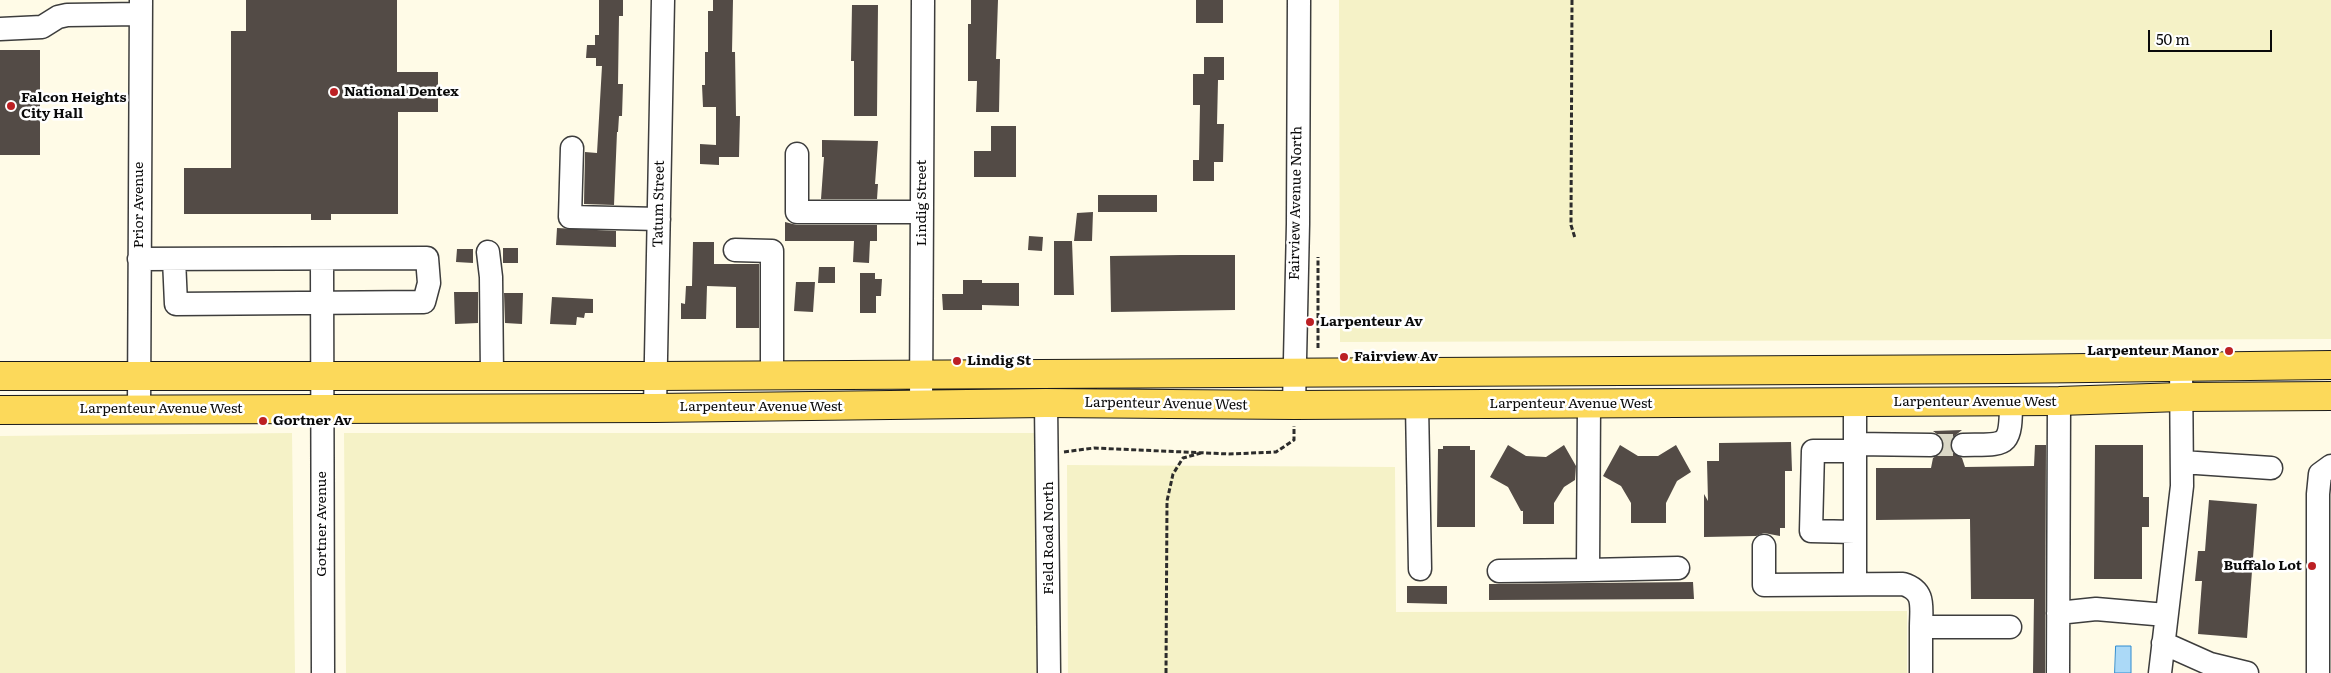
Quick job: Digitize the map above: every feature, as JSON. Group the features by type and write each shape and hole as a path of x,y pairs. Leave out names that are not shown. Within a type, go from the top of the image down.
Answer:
{"main road":[{"path":"0,376 655,376 922,373 1294,373 2331,365"},
{"path":"1855,370 1855,402"},
{"name":"Larpenteur Avenue West","path":"0,410 655,408 1046,403 1294,405 2011,402 2181,397 2331,396"}],"street":[{"name":"Tatum Street","path":"655,408 663,0"},
{"name":"Lindig Street","path":"921,406 923,0"},
{"name":"Fairview Avenue North","path":"1294,405 1298,224 1298,0"},
{"path":"0,29 42,27 58,17 90,8 141,7"},
{"name":"Prior Avenue","path":"139,409 141,7"},
{"path":"572,148 570,217 659,219"},
{"path":"797,154 797,212 922,212"},
{"path":"735,250 772,251 772,375"},
{"path":"488,252 491,277 492,376"},
{"path":"139,259 174,259 322,260 426,258 429,283 424,302 176,304 174,259"},
{"name":"Gortner Avenue","path":"322,260 323,673"},
{"path":"2160,673 2182,486 2181,366"},
{"path":"2058,673 2059,401"},
{"path":"1855,402 1855,584"},
{"path":"1963,445 1996,444 2007,440 2011,432 2011,402"},
{"name":"Field Road North","path":"1046,403 1049,673"},
{"path":"1417,404 1420,569"},
{"path":"1588,570 1589,404"},
{"path":"1855,532 1812,531 1813,451 1931,445"},
{"path":"2182,462 2271,468"},
{"path":"2318,673 2318,494 2320,474 2331,466"},
{"path":"1764,546 1764,585 1903,584 1912,587 1921,601 1922,673"},
{"path":"1499,571 1678,568"},
{"path":"2058,613 2096,609 2166,615"},
{"path":"1921,627 2010,627"},
{"path":"2163,643 2210,664 2247,673"}],"path":[{"path":"1572,0 1571,225 1575,238"},
{"path":"1048,454 1094,448 1230,454 1276,452 1294,440 1294,405"},
{"path":"1166,673 1167,501 1174,474 1183,458 1204,452"}],"shaded area":[{"path":"1339,0 2331,0 2331,339 1340,342"},
{"path":"292,433 295,673 0,673 0,436"},
{"path":"344,433 1041,433 1041,673 346,673"},
{"path":"1067,465 1395,467 1396,612 1907,611 1907,673 1068,673"}],"water":[{"path":"2116,646 2131,646 2131,673 2115,673"}],"building":[{"name":"National Dentex","path":"246,0 397,0 397,72 438,72 438,112 398,112 398,214 331,214 331,220 311,220 311,214 184,214 184,168 231,168 231,31 246,31"},
{"path":"599,0 623,0 623,16 619,16 618,84 623,84 622,116 619,116 617,132 614,205 584,204 585,152 597,153 602,66 596,66 596,58 586,58 587,45 595,45 595,35 599,35"},
{"path":"713,0 733,0 732,52 735,52 736,116 740,116 739,157 719,157 719,165 700,164 700,144 716,145 716,107 703,107 702,85 705,85 705,52 708,52 708,11 713,11"},
{"path":"971,0 998,0 996,59 1000,59 999,112 976,112 977,81 968,81 968,24 971,24"},
{"path":"1196,0 1223,0 1223,23 1196,23"},
{"path":"852,5 878,5 877,116 854,116 854,61 851,61"},
{"name":"Falcon Heights City Hall","path":"0,50 40,50 40,155 0,155"},
{"path":"1204,57 1224,57 1224,80 1218,80 1217,124 1224,124 1223,162 1214,162 1214,181 1193,181 1193,160 1199,160 1200,105 1193,105 1193,74 1204,74"},
{"path":"991,126 1016,126 1016,177 974,177 974,151 991,151"},
{"path":"822,140 878,141 875,184 878,184 877,199 821,199 824,157 822,157"},
{"path":"1098,195 1157,195 1157,212 1098,212"},
{"path":"1093,212 1092,241 1074,241 1077,213"},
{"path":"785,222 797,225 877,225 877,241 870,241 869,263 853,262 854,241 785,241"},
{"path":"557,228 616,231 616,247 556,245"},
{"path":"1029,236 1043,237 1042,251 1028,250"},
{"path":"1054,241 1072,241 1074,295 1054,295"},
{"path":"693,242 714,242 714,264 759,264 759,328 736,328 736,287 707,286 706,319 681,319 681,303 685,304 686,286 692,286"},
{"path":"503,248 518,248 518,263 503,263"},
{"path":"457,249 473,249 473,263 456,262"},
{"path":"1235,255 1235,310 1111,312 1110,256"},
{"path":"819,267 835,267 835,283 818,283"},
{"path":"860,273 875,273 875,279 882,279 881,296 876,296 876,313 860,313"},
{"path":"963,280 982,280 982,283 1019,283 1019,306 982,305 982,310 943,310 942,294 963,294"},
{"path":"796,282 815,282 813,312 794,311"},
{"path":"454,292 478,292 478,323 455,324"},
{"path":"504,293 523,293 522,324 505,323"},
{"path":"552,297 593,299 593,313 585,313 584,318 577,317 576,325 550,324"},
{"path":"1962,430 1952,438 1950,446 1952,452 1962,458 1965,467 2034,466 2035,445 2046,445 2045,673 2033,673 2034,599 1971,599 1970,519 1876,520 1876,468 1931,468 1933,458 1942,452 1944,446 1942,438 1933,431"},
{"path":"1791,442 1792,471 1785,471 1785,528 1780,528 1780,536 1764,533 1756,536 1704,537 1704,494 1708,501 1707,461 1719,461 1719,443"},
{"path":"1508,445 1526,456 1546,457 1564,445 1576,466 1575,480 1564,487 1554,503 1554,524 1523,524 1523,511 1521,511 1508,487 1490,477"},
{"path":"1620,445 1638,456 1658,456 1676,445 1691,472 1677,481 1666,503 1666,523 1631,523 1631,503 1621,486 1603,476"},
{"path":"2095,445 2143,445 2143,497 2149,497 2149,527 2142,527 2142,579 2094,579"},
{"path":"1443,446 1470,446 1470,450 1475,450 1475,527 1437,527 1438,449 1443,449"},
{"path":"2209,500 2257,504 2247,638 2198,634 2202,581 2195,581 2198,551 2205,551"},
{"path":"1693,582 1694,599 1489,600 1489,584"},
{"path":"1407,586 1447,586 1447,604 1407,603"}],"tunnel":[{"path":"1931,445 1963,445"}],"place":[{"name":"National Dentex","path":"334,92"},
{"name":"Falcon Heights City Hall","path":"11,106"},
{"name":"Larpenteur Av","path":"1310,322"},
{"name":"Larpenteur Manor","path":"2229,351"},
{"name":"Fairview Av","path":"1344,357"},
{"name":"Lindig St","path":"957,361"},
{"name":"Gortner Av","path":"263,421"},
{"name":"Buffalo Lot","path":"2312,566"}]}
